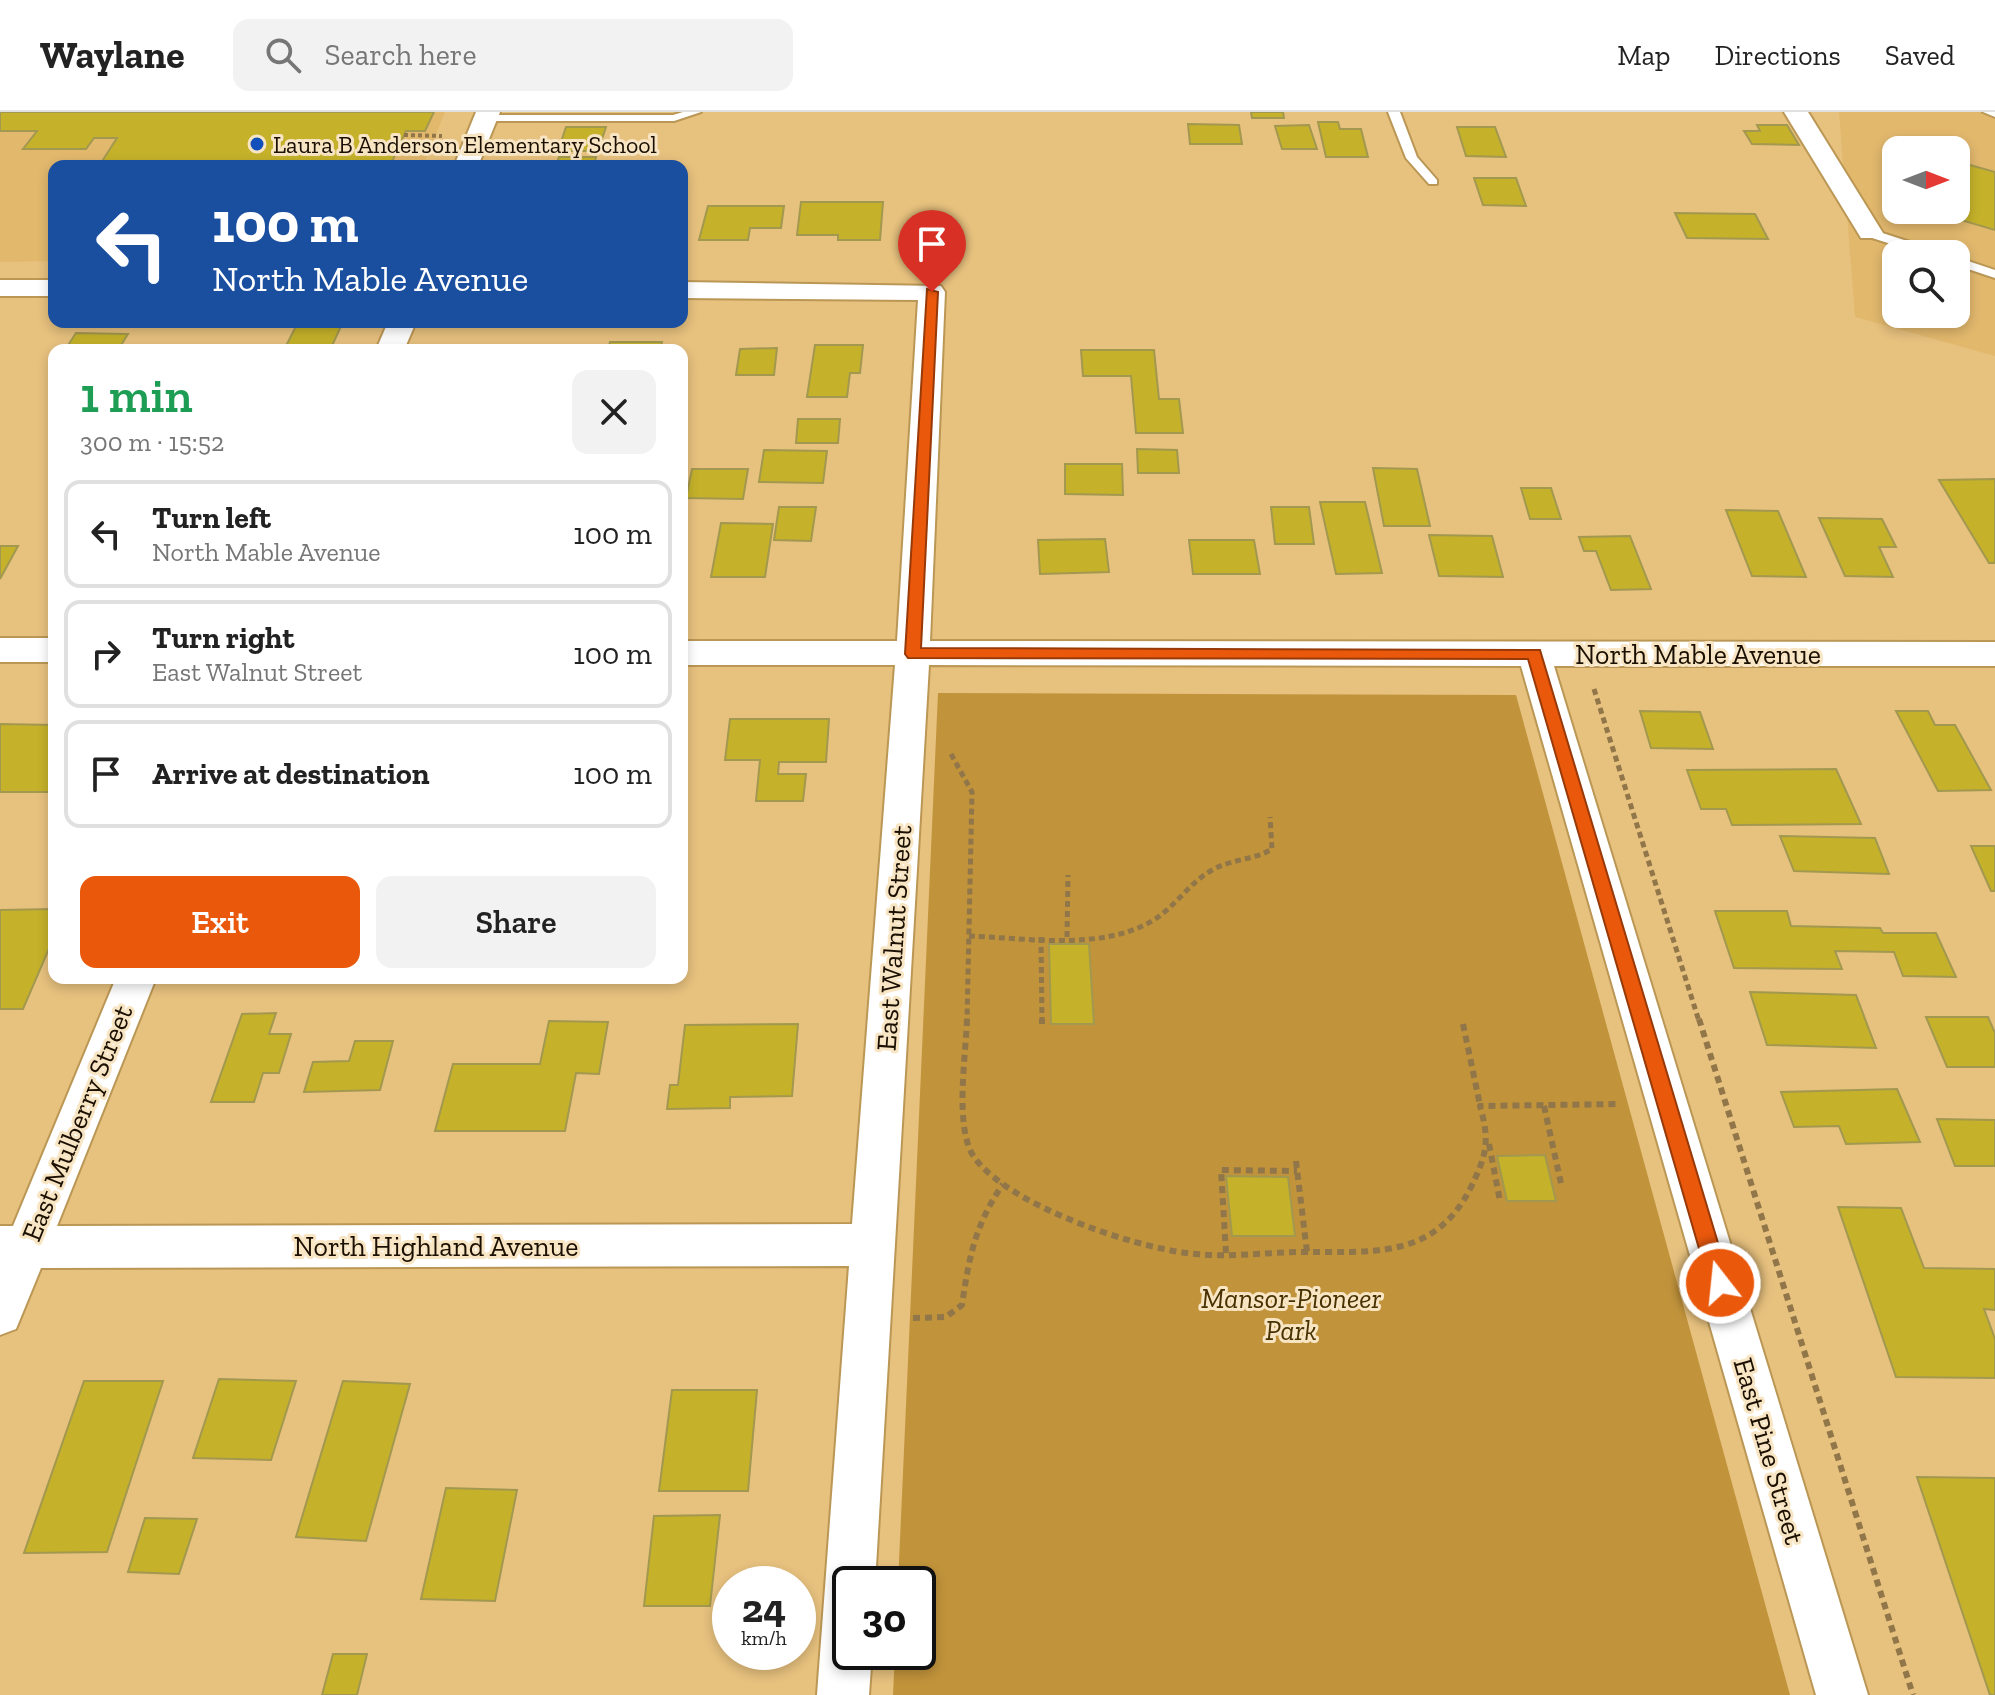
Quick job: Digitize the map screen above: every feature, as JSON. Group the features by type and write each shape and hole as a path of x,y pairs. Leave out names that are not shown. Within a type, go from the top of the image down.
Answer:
{"street":[{"path":"1796,112 1870,233"},
{"path":"468,160 487,115"},
{"path":"0,288 48,288"},
{"name":"East Walnut Street","path":"688,290 932,292 913,654 851,1566"},
{"path":"0,650 48,650"},
{"name":"North Mable Avenue","path":"688,653 1995,654"},
{"name":"East Pine Street","path":"1534,654 1842,1695"},
{"name":"East Mulberry Street","path":"0,1313 13,1248 133,984"},
{"name":"North Highland Avenue","path":"13,1248 873,1245"},
{"name":"East Walnut Street","path":"843,1695 845,1670"}],"lane":[{"path":"487,115 674,118 695,112"},
{"path":"1394,112 1412,158 1433,182"},
{"path":"1989,112 1995,114"},
{"path":"1870,233 1891,240"},
{"path":"1970,266 1995,274"}],"path":[{"path":"1584,654 1913,1695"},
{"path":"949,746 972,792 964,1136 977,1164 1003,1184 1107,1235 1143,1246 1190,1253 1390,1251 1423,1241 1452,1218 1470,1193 1488,1143"},
{"path":"969,936 1067,937 1129,933 1163,914 1193,881 1217,867 1265,854 1272,849 1270,817"},
{"path":"1067,937 1068,875"},
{"path":"1041,937 1042,1024"},
{"path":"1463,1024 1500,1201"},
{"path":"1480,1106 1621,1106 1617,1092"},
{"path":"1544,1106 1562,1188"},
{"path":"1296,1161 1307,1252"},
{"path":"1226,1253 1221,1170 1297,1171"},
{"path":"868,1319 946,1317 962,1305 970,1251 984,1212 1003,1184"}],"shaded area":[{"name":"Laura B Anderson Elementary School","path":"0,112 445,112 425,160 48,160 48,261 0,262"},
{"path":"1839,112 1995,112 1995,356 1894,328 1970,328 1970,240 1882,240 1882,325 1855,317"}],"green space":[{"name":"Mansor-Pioneer Park","path":"938,693 1516,695 1790,1695 893,1695 894,1670 936,1670 936,1566 899,1566"}],"building":[{"name":"Laura B Anderson Elementary School","path":"0,112 434,112 425,131 406,131 393,160 103,160 117,138 94,138 86,149 23,149 37,131 0,131"},
{"path":"1251,112 1283,112 1284,118 1252,118"},
{"path":"1318,122 1338,122 1340,129 1361,129 1368,157 1326,157"},
{"path":"1188,124 1239,125 1242,144 1190,144"},
{"path":"1309,125 1317,149 1282,149 1275,126"},
{"path":"1757,125 1787,125 1799,145 1752,144 1744,131 1760,131"},
{"path":"566,127 606,127 598,151 558,151"},
{"path":"1457,127 1495,127 1506,157 1466,156"},
{"path":"559,157 596,157 595,160 558,160"},
{"path":"1970,165 1995,172 1995,230 1970,223"},
{"path":"1474,178 1516,178 1526,206 1483,205"},
{"path":"801,202 883,202 880,240 838,240 838,235 797,235"},
{"path":"708,206 784,206 781,228 750,228 748,240 699,240"},
{"path":"1675,213 1755,214 1768,239 1687,238"},
{"path":"295,328 340,328 333,344 287,344"},
{"path":"76,333 128,334 122,344 69,344"},
{"path":"610,342 662,342 662,344"},
{"path":"815,345 863,345 860,373 850,373 847,397 807,397"},
{"path":"777,348 774,375 736,375 740,349"},
{"path":"1081,350 1154,350 1159,399 1179,399 1183,433 1136,433 1131,376 1083,376"},
{"path":"798,419 840,419 838,443 796,443"},
{"path":"1137,449 1177,450 1179,473 1138,473"},
{"path":"764,450 827,451 823,483 759,482"},
{"path":"1065,464 1122,464 1123,495 1065,494"},
{"path":"1373,468 1417,469 1430,526 1384,526"},
{"path":"692,469 748,469 743,499 688,498"},
{"path":"1995,479 1995,563 1989,563 1939,480"},
{"path":"1521,488 1551,488 1561,519 1530,519"},
{"path":"1320,502 1365,502 1382,573 1336,574"},
{"path":"779,507 816,507 811,541 774,540"},
{"path":"1271,507 1309,507 1314,544 1275,544"},
{"path":"1726,510 1778,511 1806,577 1752,576"},
{"path":"1819,518 1882,519 1896,547 1879,547 1893,577 1845,576"},
{"path":"721,523 773,524 765,577 711,577"},
{"path":"1429,535 1492,536 1503,577 1439,576"},
{"path":"1630,536 1651,589 1611,590 1596,551 1584,551 1579,537"},
{"path":"1105,539 1109,572 1040,574 1038,540"},
{"path":"1189,540 1254,540 1260,574 1193,574"},
{"path":"0,546 18,546 0,579"},
{"path":"1640,711 1700,712 1713,749 1651,748"},
{"path":"1896,711 1928,711 1935,725 1955,725 1991,790 1938,791"},
{"path":"730,719 829,719 826,762 779,762 778,774 806,774 803,801 756,801 760,760 725,760"},
{"path":"0,724 48,725 48,792 0,792"},
{"path":"1836,769 1861,824 1732,825 1726,809 1701,809 1687,770"},
{"path":"1780,836 1875,838 1889,874 1794,871"},
{"path":"1971,846 1995,846 1995,891 1991,891"},
{"path":"48,909 48,951 23,1009 0,1009 0,910"},
{"path":"1715,911 1787,911 1791,926 1880,928 1883,933 1936,933 1956,977 1903,976 1894,952 1835,951 1842,969 1734,968"},
{"path":"1049,944 1089,944 1094,1024 1051,1024"},
{"path":"1750,992 1856,995 1876,1048 1767,1045"},
{"path":"276,1013 269,1034 291,1034 279,1073 263,1073 254,1102 211,1102 242,1014"},
{"path":"1926,1017 1988,1017 1995,1033 1995,1067 1947,1067"},
{"path":"549,1021 608,1022 599,1074 576,1073 565,1131 435,1131 453,1064 540,1064"},
{"path":"798,1024 792,1096 730,1097 730,1108 667,1109 670,1085 678,1085 685,1025"},
{"path":"355,1041 393,1041 380,1090 304,1092 313,1062 349,1061"},
{"path":"1897,1089 1920,1142 1846,1144 1839,1126 1794,1127 1781,1092"},
{"path":"1937,1119 1995,1120 1995,1166 1955,1166"},
{"path":"1545,1155 1556,1201 1507,1201 1497,1156"},
{"path":"1226,1176 1288,1177 1295,1236 1232,1236"},
{"path":"1838,1207 1901,1208 1924,1268 1995,1269 1995,1310 1984,1309 1995,1339 1995,1378 1896,1377"},
{"path":"219,1379 296,1381 271,1460 193,1458"},
{"path":"84,1381 163,1381 107,1552 24,1553"},
{"path":"343,1381 410,1384 366,1541 296,1537"},
{"path":"672,1390 757,1390 748,1491 659,1491"},
{"path":"1917,1477 1995,1478 1995,1695 1990,1695"},
{"path":"446,1488 517,1490 495,1601 421,1599"},
{"path":"720,1515 710,1606 644,1606 654,1516"},
{"path":"145,1518 197,1519 179,1574 128,1572"},
{"path":"333,1654 367,1654 357,1695 322,1695"}],"place":[{"name":"Laura B Anderson Elementary School","path":"257,144"}],"route":[{"path":"932,292 913,654 1534,654 1720,1283"}]}
